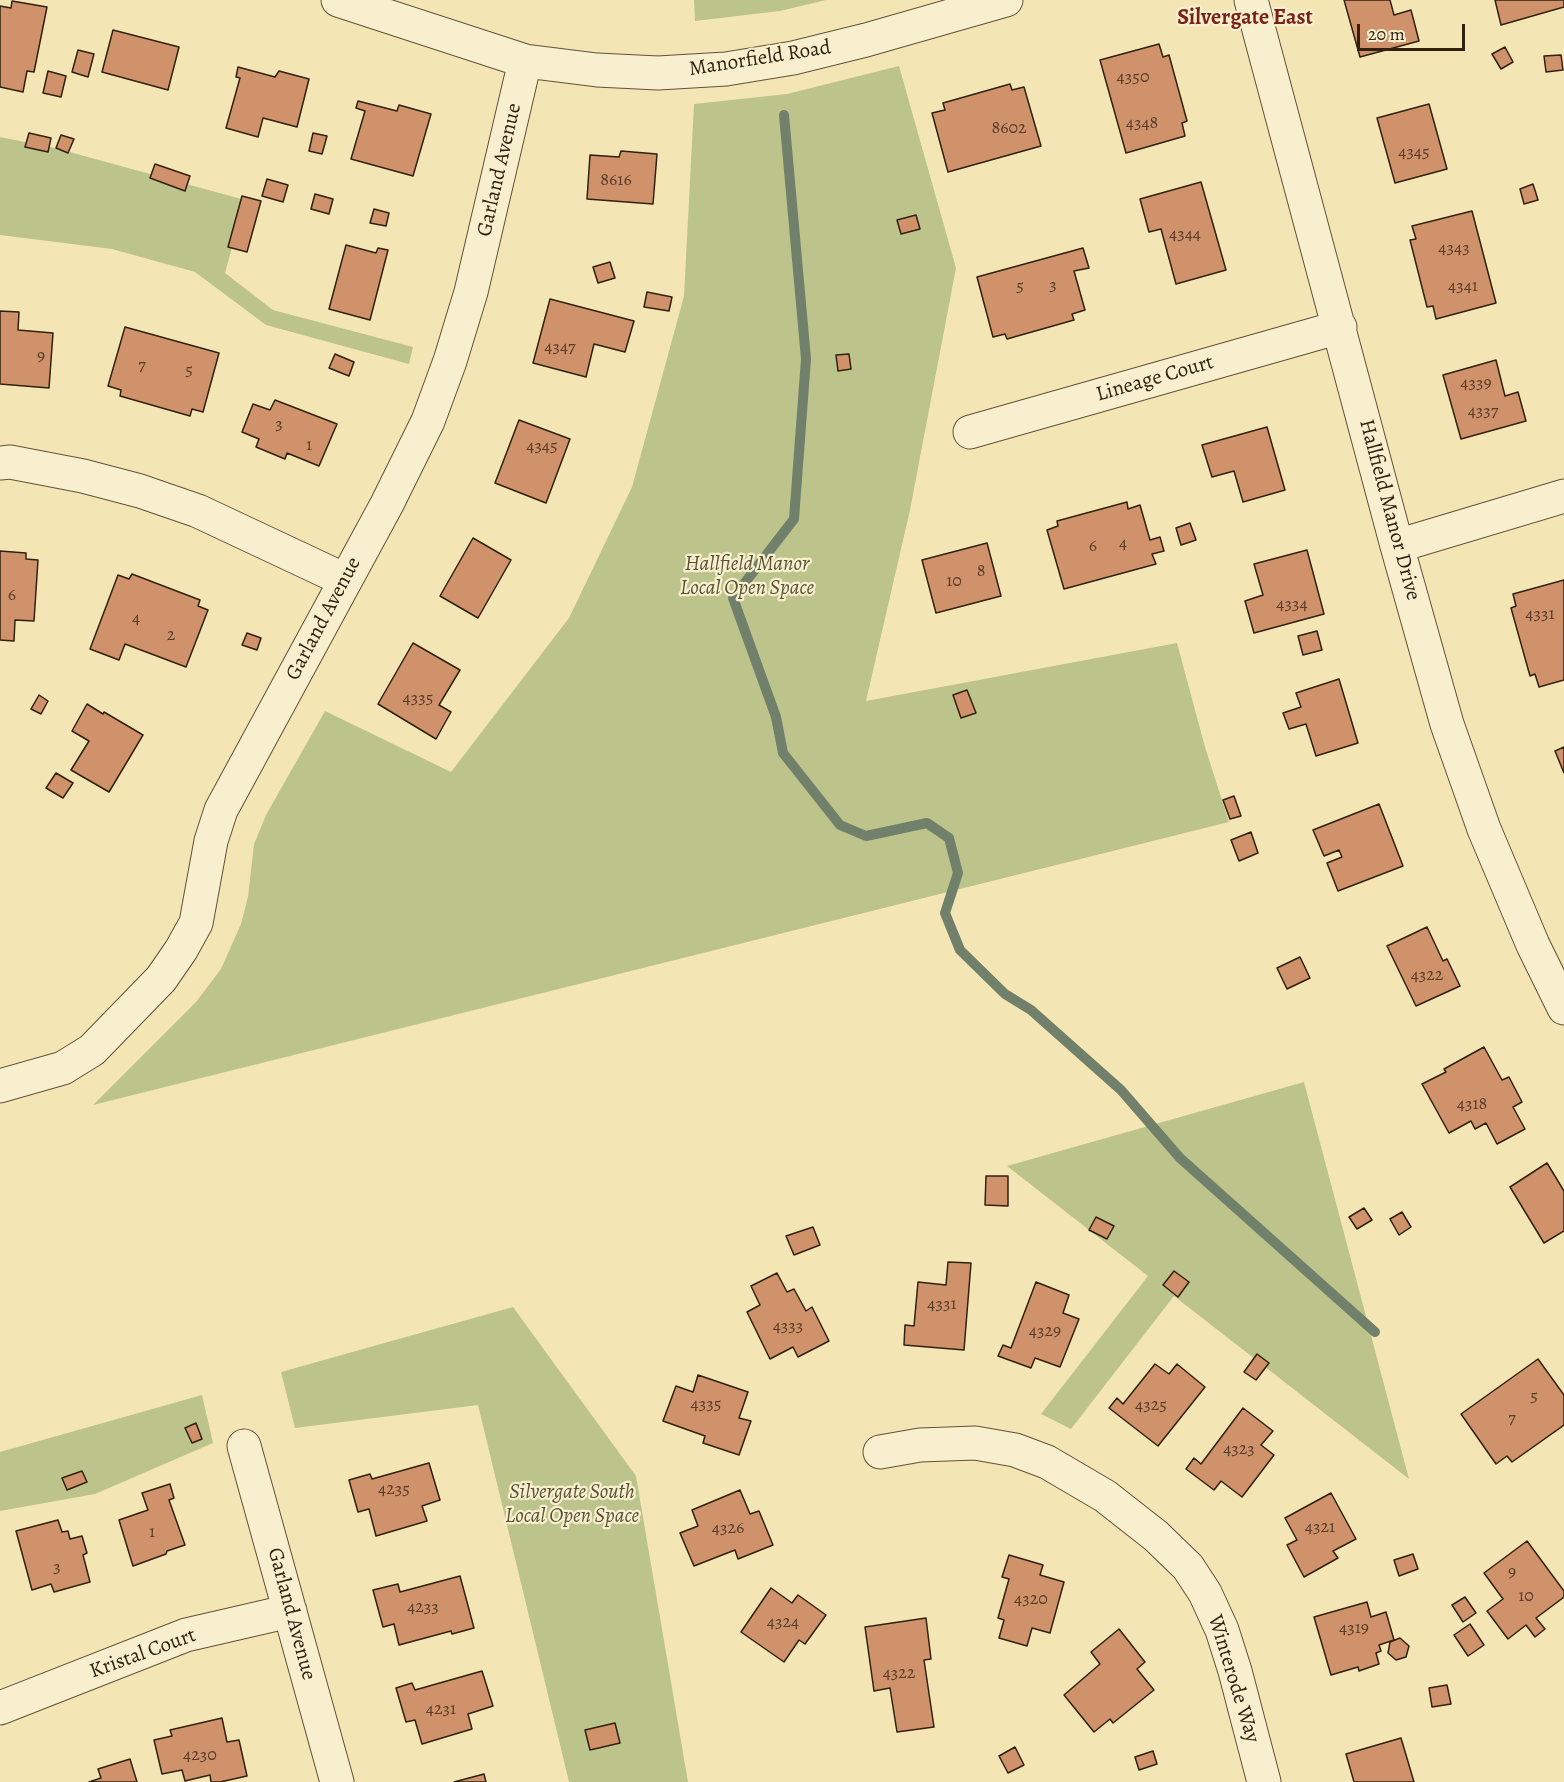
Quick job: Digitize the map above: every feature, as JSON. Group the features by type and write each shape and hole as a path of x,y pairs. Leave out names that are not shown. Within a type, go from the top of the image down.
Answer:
{"street":[{"name":"Manorfield Road","path":"338,0 525,61 597,70 638,72 726,69 794,58 1006,0"},
{"name":"Hallfield Manor Drive","path":"1251,0 1447,724 1484,829 1533,945 1564,1008"},
{"name":"Garland Avenue","path":"0,1086 63,1068 92,1050 160,979 181,950 196,923 211,841 221,810 387,504 423,431 450,361 471,292 525,61"},
{"name":"Lineage Court","path":"970,432 1340,327"},
{"path":"0,463 10,462 83,476 140,491 198,511 345,580"},
{"path":"1397,546 1564,496"},
{"name":"Winterode Way","path":"880,1452 921,1445 975,1443 1015,1450 1047,1462 1105,1496 1156,1536 1188,1567 1205,1593 1222,1630 1264,1782"},
{"name":"Garland Avenue","path":"244,1446 337,1782"},
{"name":"Kristal Court","path":"0,1708 186,1635 290,1611"}],"green space":[{"path":"694,0 826,0 780,11 695,21"},
{"name":"Hallfield Manor Local Open Space","path":"899,66 956,268 910,510 866,701 1177,643 1205,747 1229,822 93,1105 196,1002 221,969 241,924 248,897 254,844 266,815 325,711 451,772 569,618 632,487 684,296 694,104 787,94"},
{"path":"0,137 55,148 245,200 225,273 273,310 413,347 409,364 266,325 195,272 112,249 0,235"},
{"path":"1304,1082 1409,1479 1174,1296 1071,1429 1041,1414 1148,1276 1007,1166"},
{"name":"Silvergate South Local Open Space","path":"513,1307 636,1476 688,1782 569,1782 478,1405 295,1428 281,1372"},
{"path":"202,1395 213,1443 95,1494 0,1511 0,1452"}],"building":[{"path":"1344,0 1390,0 1394,15 1411,10 1419,41 1360,57"},
{"path":"1495,0 1564,0 1564,7 1501,25"},
{"path":"12,1 47,7 34,72 27,71 23,92 0,87 0,6 11,8"},
{"path":"113,30 179,47 168,90 102,72"},
{"path":"1159,44 1163,57 1169,55 1187,121 1182,123 1185,136 1126,153 1100,60"},
{"path":"1505,47 1513,62 1501,69 1492,54"},
{"path":"78,50 94,54 88,77 72,72"},
{"path":"1561,55 1563,70 1546,72 1544,56"},
{"path":"238,67 275,77 279,71 309,79 297,127 263,118 258,137 226,128 240,78 236,77"},
{"path":"48,71 66,76 61,97 43,93"},
{"path":"1010,84 1012,90 1024,87 1041,146 948,172 932,113 945,110 943,103"},
{"path":"358,101 397,111 399,105 431,114 413,176 351,159 365,111 356,108"},
{"path":"1429,104 1447,169 1395,183 1377,118"},
{"path":"29,133 51,138 48,152 25,147"},
{"path":"313,133 327,136 322,154 309,151"},
{"path":"61,135 74,139 68,153 56,148"},
{"path":"621,151 657,154 653,204 587,199 590,155 619,157"},
{"path":"155,164 190,176 185,191 150,178"},
{"path":"267,179 288,185 283,202 262,196"},
{"path":"1201,182 1226,270 1176,284 1161,229 1149,232 1140,199"},
{"path":"1533,184 1538,200 1524,204 1520,189"},
{"path":"315,194 333,199 329,214 311,209"},
{"path":"242,196 261,201 247,252 228,247"},
{"path":"374,209 389,213 386,226 370,223"},
{"path":"1472,211 1496,303 1436,319 1433,306 1427,307 1410,240 1416,239 1412,226"},
{"path":"916,215 920,229 901,234 897,220"},
{"path":"346,245 376,253 378,248 388,250 370,320 329,309"},
{"path":"1083,248 1089,268 1074,271 1085,310 1072,314 1074,320 1007,339 1005,334 993,337 977,277"},
{"path":"610,262 615,278 598,283 593,267"},
{"path":"647,292 672,297 669,311 644,307"},
{"path":"550,299 634,321 625,352 594,344 586,377 533,363"},
{"path":"0,311 19,312 18,330 53,333 49,388 0,384"},
{"path":"125,327 219,353 203,412 192,409 190,416 120,396 121,390 108,386"},
{"path":"335,354 354,362 349,376 329,368"},
{"path":"849,354 851,369 838,371 836,355"},
{"path":"1496,360 1505,396 1518,392 1526,421 1461,439 1443,375"},
{"path":"275,400 337,424 319,466 287,453 285,459 256,447 259,439 242,432 253,404 270,410"},
{"path":"519,420 570,439 546,503 495,483"},
{"path":"1267,427 1285,490 1243,502 1234,471 1212,477 1202,445"},
{"path":"1127,502 1128,509 1140,505 1150,540 1160,537 1164,551 1152,554 1156,564 1064,589 1047,530 1058,526 1057,521"},
{"path":"1190,523 1196,540 1181,545 1176,528"},
{"path":"473,538 511,560 478,618 440,596"},
{"path":"987,543 1001,596 936,613 922,560"},
{"path":"1307,550 1324,614 1254,633 1245,601 1263,595 1254,564"},
{"path":"0,551 26,553 26,559 38,560 34,621 15,620 14,641 0,640"},
{"path":"132,574 200,600 198,606 208,610 186,667 125,644 119,660 90,649 118,575 129,579"},
{"path":"1564,580 1564,680 1539,687 1535,674 1530,676 1511,608 1516,606 1513,594"},
{"path":"1317,631 1322,650 1303,655 1298,636"},
{"path":"247,633 261,638 257,650 242,645"},
{"path":"413,643 460,670 439,705 451,712 436,739 378,704"},
{"path":"1339,679 1358,743 1316,756 1306,724 1289,729 1283,713 1301,707 1296,693"},
{"path":"967,690 976,713 961,718 953,695"},
{"path":"39,695 48,701 41,714 31,709"},
{"path":"87,704 143,735 109,792 71,770 89,741 72,731"},
{"path":"1564,747 1564,773 1555,751"},
{"path":"56,773 73,783 63,798 46,788"},
{"path":"1234,796 1241,816 1230,819 1223,800"},
{"path":"1379,804 1403,866 1338,891 1327,863 1342,857 1339,850 1324,856 1313,830"},
{"path":"1251,832 1258,853 1239,861 1231,840"},
{"path":"1427,927 1443,961 1447,959 1460,986 1416,1006 1387,946"},
{"path":"1300,957 1310,978 1287,989 1277,968"},
{"path":"1484,1047 1502,1080 1509,1077 1522,1102 1513,1107 1525,1129 1497,1144 1486,1123 1475,1129 1471,1121 1449,1133 1422,1084 1446,1072 1444,1069"},
{"path":"1547,1163 1564,1191 1564,1231 1544,1243 1510,1187"},
{"path":"986,1176 1008,1176 1008,1206 985,1205"},
{"path":"1364,1208 1372,1220 1357,1229 1349,1217"},
{"path":"1402,1212 1411,1227 1399,1235 1390,1219"},
{"path":"1096,1217 1114,1226 1107,1239 1089,1230"},
{"path":"813,1227 820,1245 794,1255 786,1236"},
{"path":"948,1262 971,1263 964,1350 904,1345 905,1325 914,1326 918,1282 946,1285"},
{"path":"1174,1271 1189,1282 1178,1297 1163,1285"},
{"path":"777,1273 787,1292 794,1289 806,1311 812,1307 829,1341 798,1357 793,1347 770,1359 747,1312 760,1305 751,1286"},
{"path":"1036,1282 1069,1295 1063,1313 1079,1319 1060,1367 1035,1358 1031,1368 998,1356 1003,1345 1011,1348"},
{"path":"1257,1354 1269,1363 1256,1380 1244,1372"},
{"path":"1538,1359 1564,1395 1564,1425 1512,1462 1507,1456 1496,1464 1461,1414"},
{"path":"1155,1364 1169,1374 1177,1364 1205,1387 1158,1446 1109,1408 1117,1398 1123,1404"},
{"path":"698,1375 748,1392 739,1418 751,1421 739,1455 703,1443 705,1436 663,1421 676,1386 693,1392"},
{"path":"1243,1408 1273,1431 1261,1445 1274,1455 1242,1497 1221,1481 1214,1490 1186,1469 1194,1458 1201,1464"},
{"path":"196,1423 202,1439 192,1443 185,1428"},
{"path":"429,1463 440,1500 422,1506 427,1521 376,1536 369,1509 358,1512 349,1480 370,1474 372,1479"},
{"path":"82,1471 87,1482 67,1490 62,1478"},
{"path":"170,1484 174,1498 169,1500 185,1545 133,1566 119,1520 148,1510 142,1493"},
{"path":"740,1490 750,1514 759,1511 773,1545 738,1559 735,1550 694,1566 680,1533 698,1526 692,1510"},
{"path":"1331,1493 1356,1539 1333,1551 1338,1558 1304,1577 1287,1545 1297,1540 1285,1518"},
{"path":"58,1520 62,1532 68,1531 70,1539 82,1536 87,1553 83,1555 90,1582 54,1592 51,1584 32,1590 16,1531"},
{"path":"1527,1541 1564,1591 1564,1597 1536,1618 1545,1629 1535,1637 1526,1625 1508,1639 1487,1611 1503,1599 1484,1573"},
{"path":"1413,1554 1418,1569 1399,1576 1394,1560"},
{"path":"1009,1555 1043,1565 1040,1575 1064,1582 1050,1633 1032,1628 1027,1646 999,1638 1004,1620 998,1618 1009,1579 1002,1577"},
{"path":"460,1576 474,1628 452,1634 451,1631 399,1645 394,1624 383,1627 373,1590 398,1584 400,1592"},
{"path":"771,1588 792,1603 798,1595 826,1615 805,1644 799,1640 784,1662 741,1632"},
{"path":"1465,1597 1476,1613 1463,1622 1452,1605"},
{"path":"1367,1602 1371,1617 1386,1612 1394,1640 1379,1645 1381,1651 1376,1653 1379,1664 1359,1671 1358,1667 1331,1675 1314,1617"},
{"path":"926,1618 931,1659 924,1660 934,1727 897,1732 890,1688 874,1691 865,1627"},
{"path":"1470,1624 1484,1645 1468,1656 1454,1635"},
{"path":"1119,1629 1145,1662 1137,1669 1154,1690 1113,1723 1110,1719 1094,1732 1064,1695 1100,1664 1091,1652"},
{"path":"1400,1638 1409,1646 1406,1657 1396,1660 1388,1653 1390,1642"},
{"path":"482,1671 493,1706 468,1714 472,1729 422,1744 415,1720 406,1722 396,1688 412,1683 415,1690"},
{"path":"1447,1685 1451,1704 1432,1707 1429,1688"},
{"path":"222,1718 227,1742 239,1740 247,1776 211,1782 210,1775 185,1781 182,1770 162,1774 154,1740 172,1736 170,1730"},
{"path":"615,1723 620,1743 590,1750 585,1730"},
{"path":"1401,1738 1414,1782 1354,1782 1346,1754"},
{"path":"1015,1747 1024,1765 1008,1773 999,1756"},
{"path":"1153,1751 1157,1764 1139,1770 1135,1757"},
{"path":"130,1759 137,1782 89,1782 101,1778 98,1769"},
{"path":"484,1774 486,1782 454,1782"}],"waterway":[{"path":"784,115 806,359 794,519 733,598 776,717 783,753 840,825 866,836 927,823 949,838 958,873 945,913 960,950 1005,994 1031,1010 1121,1090 1180,1158 1375,1332"}],"district":[{"name":"Silvergate East","path":"1245,19"}]}
